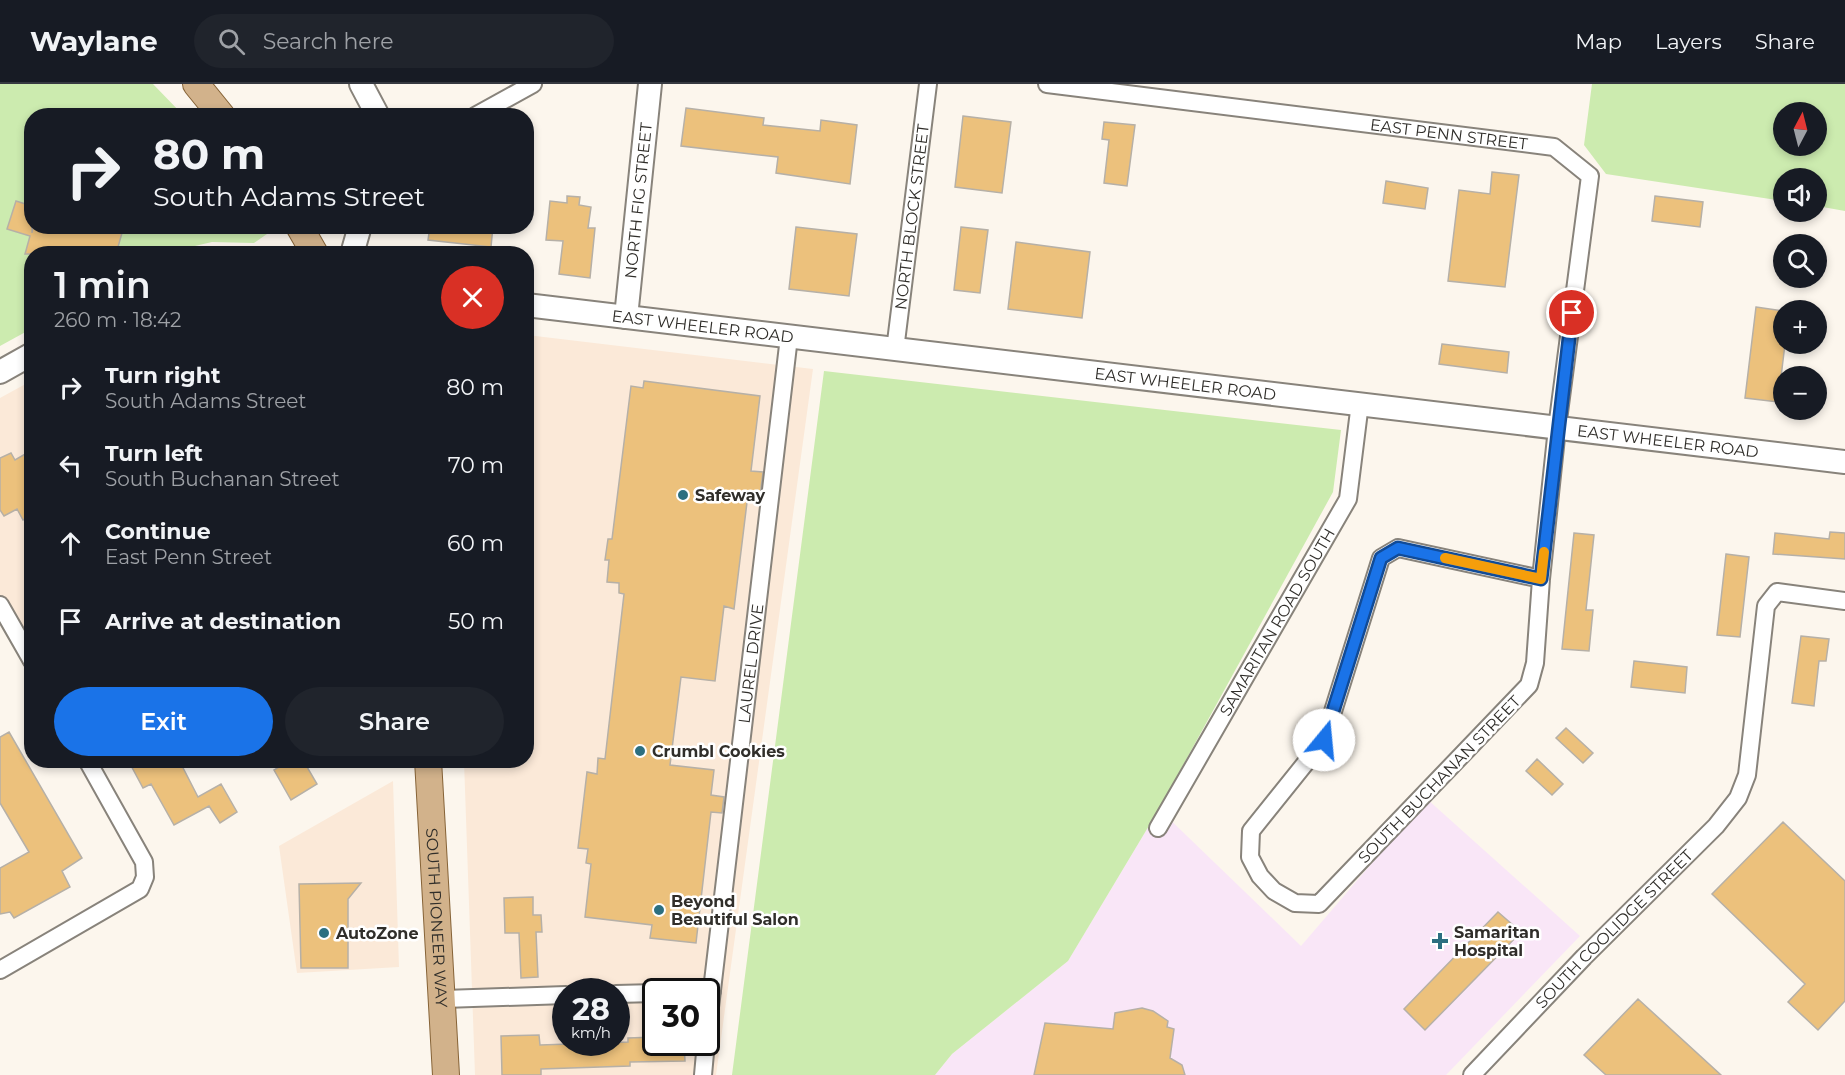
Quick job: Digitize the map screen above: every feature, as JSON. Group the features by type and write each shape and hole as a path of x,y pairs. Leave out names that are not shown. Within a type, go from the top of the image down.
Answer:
{"main road":[{"path":"196,84 216,108"},
{"path":"361,84 374,108"},
{"name":"NORTH FIG STREET","path":"626,317 650,84"},
{"name":"EAST WHEELER ROAD","path":"534,305 894,350 1360,403 1845,462"},
{"path":"0,372 24,358"},
{"name":"SOUTH PIONEER WAY","path":"429,768 444,999 446,1075"}],"street":[{"path":"490,108 533,84"},
{"name":"NORTH BLOCK STREET","path":"894,350 928,84"},
{"name":"EAST PENN STREET","path":"1047,84 1554,147 1590,176 1557,428"},
{"name":"LAUREL DRIVE","path":"714,978 789,337"},
{"name":"SAMARITAN ROAD SOUTH","path":"1158,828 1348,499 1360,403"},
{"name":"SOUTH BUCHANAN STREET","path":"1541,579 1398,548 1381,558 1324,740 1251,831 1250,857 1267,883 1295,903 1319,904 1529,685 1535,663 1541,579 1557,428"},
{"name":"SOUTH COOLIDGE STREET","path":"1472,1075 1584,957 1716,826 1738,798 1747,775 1766,606 1777,592 1845,601"},
{"path":"0,605 24,648"},
{"path":"0,970 140,889 145,877 144,862 91,768"},
{"path":"444,999 552,995"},
{"name":"LAUREL DRIVE","path":"703,1075 705,1056"}],"shaded area":[{"path":"534,336 813,369 720,1046 720,978 642,978 642,1056 719,1056 716,1075 475,1075 464,768 534,768"},
{"path":"24,385 24,631 17,635 0,605 0,398"},
{"path":"393,781 399,967 297,973 279,846"},
{"name":"Samaritan Hospital","path":"1427,799 1580,936 1446,1075 935,1075 952,1054 1068,961 1159,809 1301,946"}],"green space":[{"path":"0,84 153,84 176,108 24,108 24,234 267,234 254,243 212,242 195,246 24,246 24,333 0,346"},
{"path":"1592,84 1845,84 1845,211 1827,208 1827,168 1773,168 1773,199 1606,174 1584,145"},
{"path":"824,371 1341,430 1333,492 1159,809 1068,961 952,1054 935,1075 732,1075"}],"building":[{"path":"686,108 764,118 763,125 820,131 821,120 857,125 850,184 776,173 778,157 681,146"},
{"path":"963,116 1011,122 1002,193 955,187"},
{"path":"1104,122 1135,125 1127,186 1104,183 1109,140 1102,139"},
{"path":"1492,172 1519,175 1505,287 1448,281 1459,190 1490,194"},
{"path":"1386,181 1428,188 1425,209 1383,203"},
{"path":"567,196 580,197 579,205 591,207 588,228 595,228 590,278 559,274 563,241 546,240 550,201 567,203"},
{"path":"1655,196 1703,202 1700,227 1652,221"},
{"path":"16,201 24,204 24,234 122,234 118,246 27,246 30,236 7,229"},
{"path":"796,227 857,234 849,296 789,289"},
{"path":"961,227 988,230 980,293 954,290"},
{"path":"429,234 492,234 491,246 428,240"},
{"path":"1016,242 1090,252 1082,318 1008,309"},
{"path":"1756,307 1773,309 1773,354 1784,354 1782,366 1773,366 1773,401 1745,398"},
{"path":"1442,344 1509,352 1507,373 1439,364"},
{"path":"644,381 760,396 751,471 763,472 760,496 748,494 734,609 724,606 715,681 681,677 670,765 714,770 711,795 724,797 722,813 711,812 696,943 650,938 652,925 585,917 591,864 586,863 588,849 578,848 587,772 597,774 598,758 605,759 624,594 619,593 619,583 607,582 609,560 605,560 608,539 612,539 631,386 643,388"},
{"path":"11,453 15,460 24,455 23,520 17,509 4,516 0,510 0,458"},
{"path":"1830,532 1845,533 1845,559 1773,554 1775,533 1829,539"},
{"path":"1574,533 1594,535 1586,610 1593,610 1589,651 1562,649"},
{"path":"1726,554 1749,557 1740,637 1717,635"},
{"path":"1801,636 1829,639 1826,661 1819,661 1814,706 1792,703"},
{"path":"1634,661 1687,667 1685,693 1631,687"},
{"path":"1566,728 1593,753 1583,763 1556,738"},
{"path":"9,732 24,758 24,768 30,768 82,858 62,871 70,887 14,918 10,912 0,914 0,868 29,852 0,803 0,737"},
{"path":"1537,759 1563,784 1552,795 1526,771"},
{"path":"132,768 183,768 198,797 221,784 237,812 220,823 209,806 174,825 151,784 143,788"},
{"path":"277,768 308,768 317,784 291,800 274,770"},
{"path":"1783,822 1845,881 1845,1001 1818,1030 1788,1002 1805,984 1712,894"},
{"name":"AutoZone","path":"361,883 348,899 348,968 301,968 299,884"},
{"path":"533,897 533,915 541,915 542,932 536,932 538,977 521,978 519,933 505,933 504,898"},
{"path":"1498,912 1521,932 1425,1030 1404,1009"},
{"path":"1638,999 1721,1075 1606,1075 1584,1055"},
{"path":"1142,1008 1153,1011 1168,1021 1167,1027 1174,1029 1170,1058 1182,1065 1185,1075 1034,1075 1045,1023 1113,1029 1115,1013"},
{"path":"539,1035 540,1045 552,1045 552,1056 630,1056 630,1038 642,1038 642,1056 685,1056 685,1061 630,1062 630,1066 541,1069 541,1075 502,1075 501,1036"}],"slow traffic":[{"path":"1445,558 1541,579 1544,552"}],"place":[{"name":"Safeway","path":"683,495"},
{"name":"Crumbl Cookies","path":"640,751"},
{"name":"Beyond Beautiful Salon","path":"659,910"},
{"name":"AutoZone","path":"324,933"},
{"name":"Samaritan Hospital","path":"1440,941"}],"route":[{"path":"1324,740 1381,558 1398,548 1541,579 1572,313"}]}
